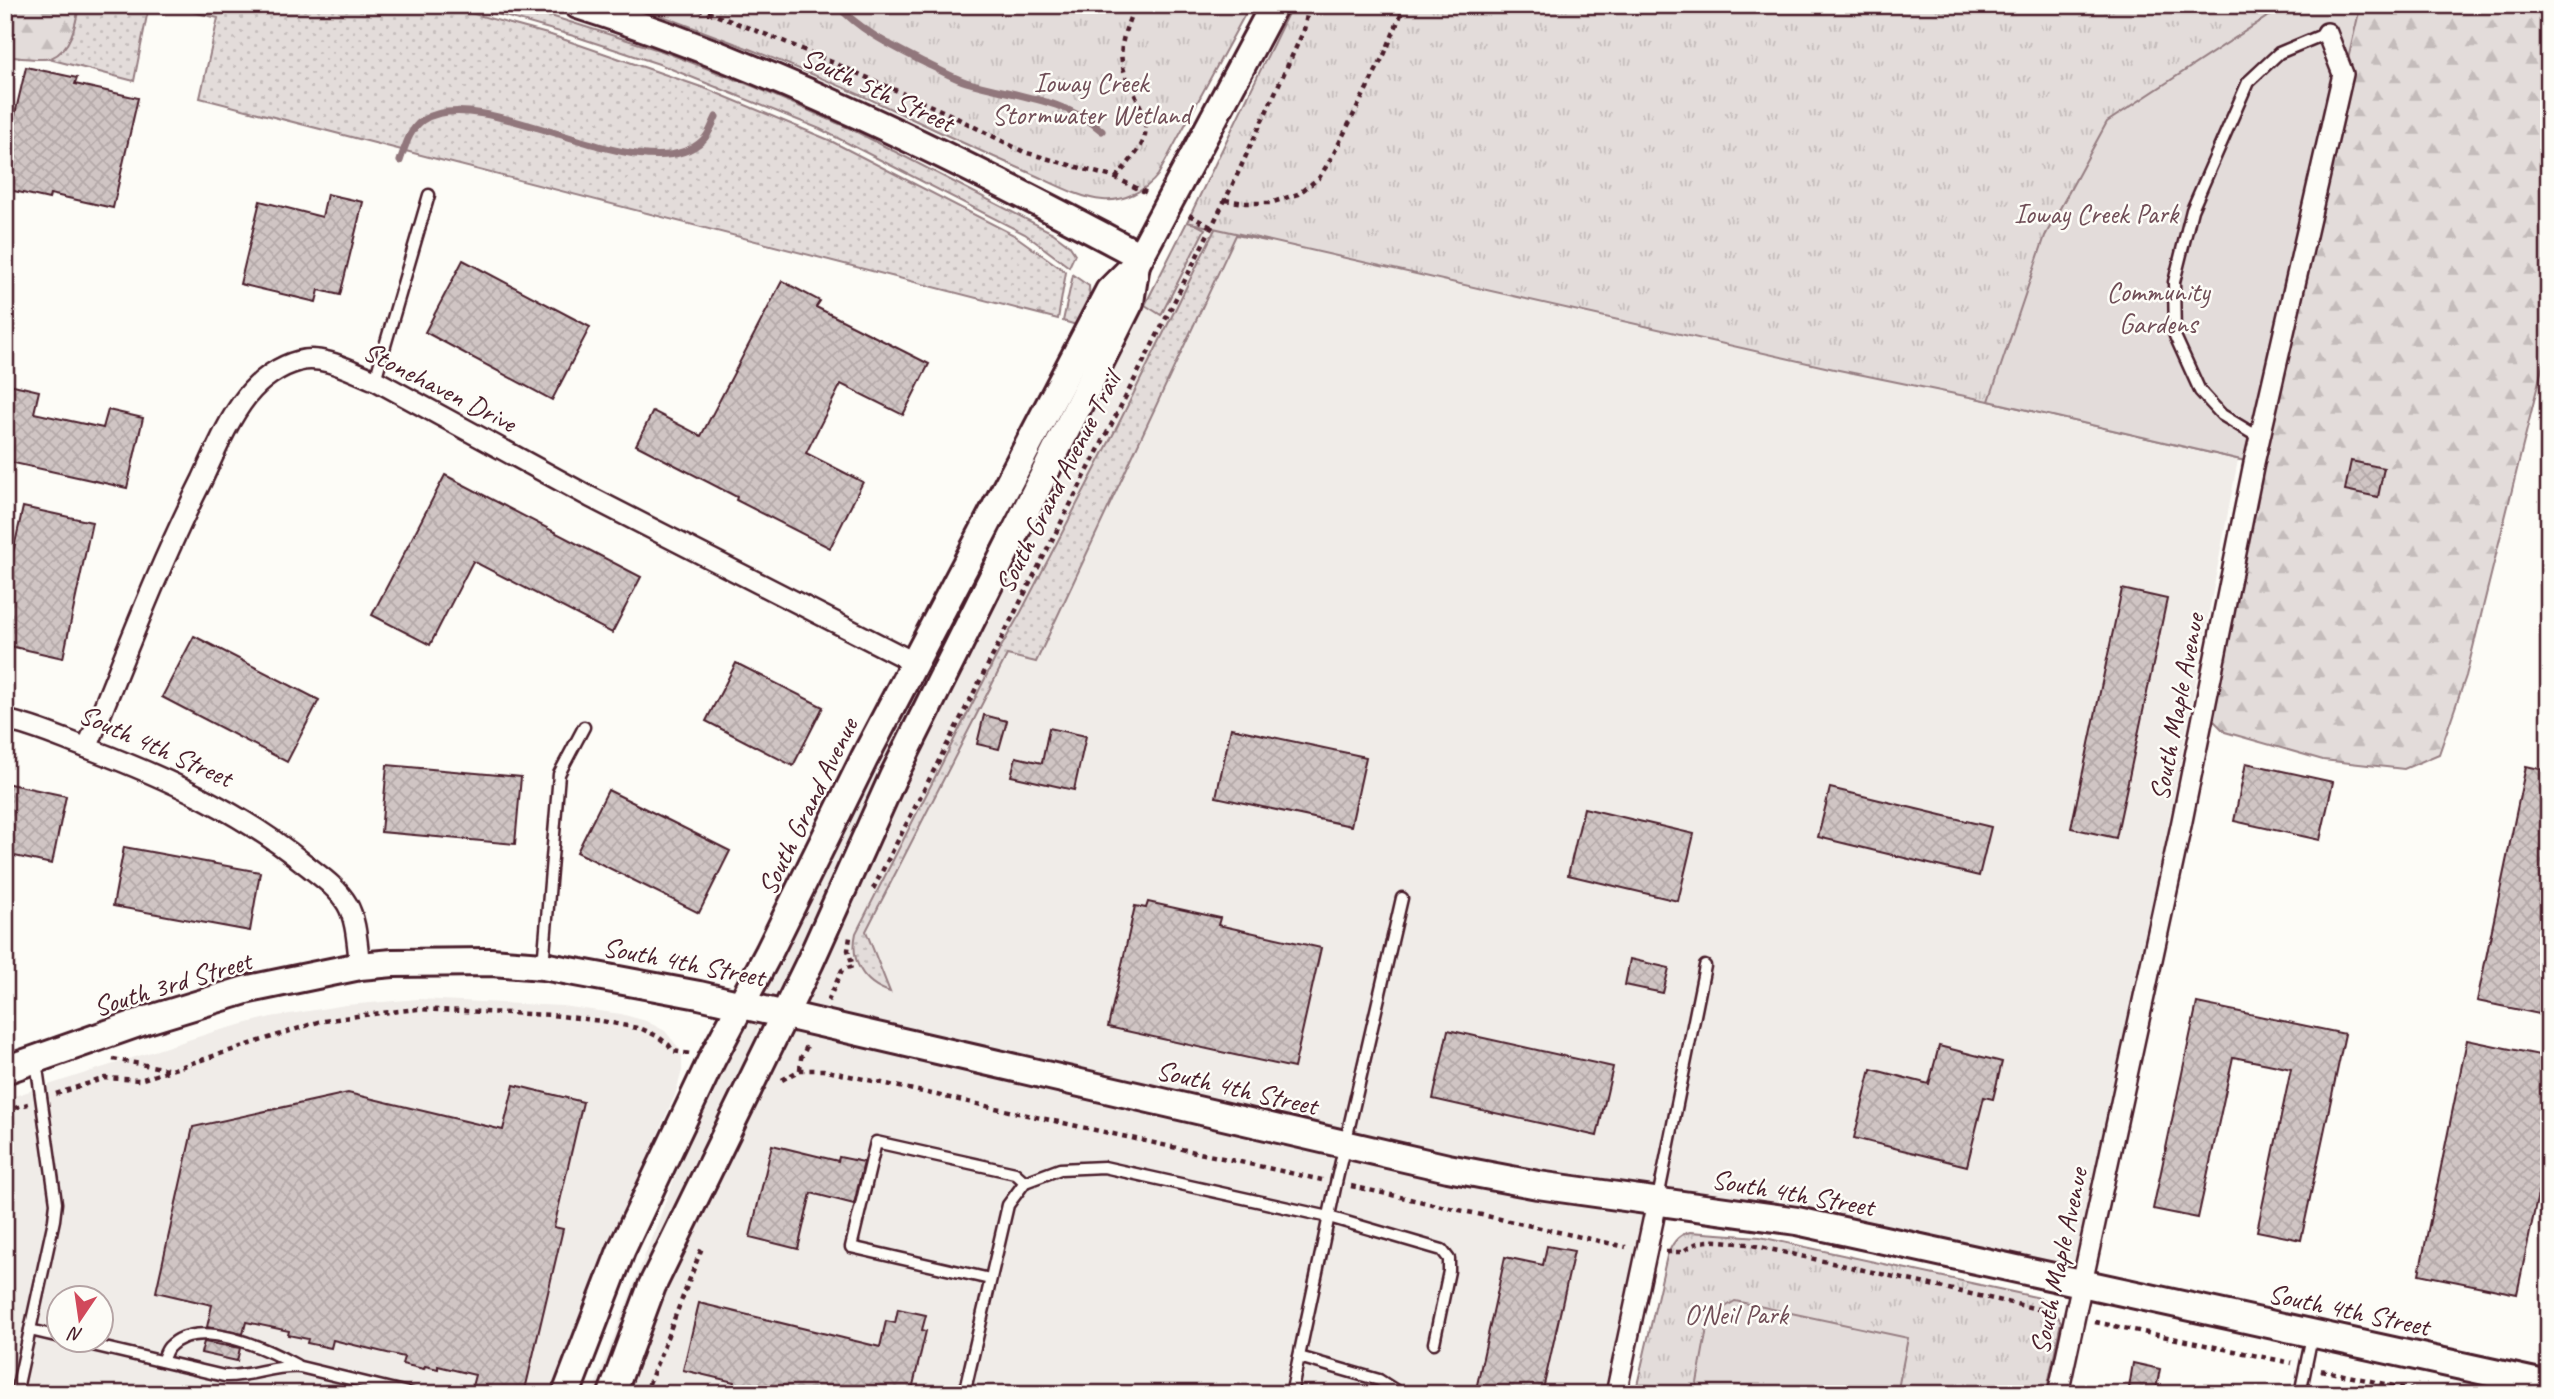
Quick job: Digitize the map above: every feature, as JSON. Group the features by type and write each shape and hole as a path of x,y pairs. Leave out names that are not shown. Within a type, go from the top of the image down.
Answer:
{"street":[{"name":"South 5th Street","path":"578,5 703,48 849,108 1025,194 1138,260"},
{"name":"South Grand Avenue","path":"566,1394 621,1251 712,1059 1109,291 1138,260 1274,5"},
{"name":"South Maple Avenue","path":"2058,1394 2182,821 2260,438 2343,74 2327,33"},
{"name":"South Grand Avenue","path":"612,1394 652,1286 785,1014 893,777 1130,302 1138,260"},
{"name":"Stonehaven Drive","path":"87,748 176,531 220,442 247,396 271,373 300,360 317,360 340,366 375,380 590,497 915,663"},
{"name":"South 4th Street","path":"5,720 32,726 156,774 224,808 286,848 334,887 349,906 360,966 491,962 543,966 630,981 785,1014 1345,1144 1538,1185 1797,1221 2312,1333 2545,1388"},
{"name":"South 3rd Street","path":"5,1070 147,1020 249,989 360,966"},
{"path":"1616,1394 1657,1202"}],"lane":[{"path":"2260,438 2222,415 2200,391 2175,336 2174,282 2192,210 2248,82 2278,53 2327,33"},
{"path":"375,380 429,195"},
{"path":"543,966 559,774 584,727"},
{"path":"1292,1394 1345,1144 1402,898"},
{"path":"1657,1202 1704,967"},
{"path":"16,1394 56,1203 36,1060"},
{"path":"990,1279 851,1247 876,1142 1015,1173 1025,1182"},
{"path":"964,1394 1007,1205 1025,1182 1060,1169 1104,1167 1329,1217 1441,1250 1449,1259 1449,1272 1434,1343"},
{"path":"30,1330 46,1334"},
{"path":"2300,1394 2312,1333"},
{"path":"162,1361 169,1347 183,1337 201,1334 231,1338 258,1346 300,1367"},
{"path":"116,1350 224,1376 247,1375 283,1366 300,1367 412,1394"},
{"path":"1299,1357 1379,1380 1401,1394"}],"path":[{"path":"689,5 850,70 947,113 1024,152 1116,178 1139,190"},
{"path":"1116,178 1139,148 1146,130 1144,117 1122,65 1121,50 1135,5"},
{"name":"South Grand Avenue Trail","path":"870,895 1225,200 1304,30 1310,5"},
{"path":"1225,200 1270,203 1298,194 1319,178 1385,53 1405,5"},
{"path":"1190,215 1211,227"},
{"path":"842,970 853,966 849,950 852,931"},
{"path":"70,1089 105,1078 140,1080 318,1022 417,1009 552,1015 603,1021 642,1029 657,1036 673,1051 680,1052"},
{"path":"800,1070 801,1058"},
{"path":"777,1087 783,1079 800,1070 823,1070 1323,1180"},
{"path":"1359,1188 1627,1247"},
{"path":"645,1394 704,1241"},
{"path":"1669,1253 1683,1252 1700,1241 1747,1244 2056,1313"},
{"path":"2094,1322 2430,1394"}],"shaded area":[{"path":"1187,222 1834,369 1989,401 2238,460 2168,826 2169,878 2081,1283 1657,1202 1616,1394 592,1394 741,1004 769,952 885,759 931,671 953,680"},
{"path":"419,999 562,1006 621,1014 646,1021 665,1031 678,1047 682,1056 682,1071 675,1095 632,1193 555,1394 5,1394 5,1099 213,1032 271,1017 346,1005"}],"green space":[{"path":"5,5 79,5 68,43 58,54 42,59 5,56"},
{"path":"79,5 149,5 134,81 49,59 71,36"},
{"path":"164,5 441,5 551,35 707,89 829,140 1014,235 1066,272 1058,319 200,98 218,18"},
{"path":"466,5 516,5 662,51 755,87 851,129 1053,233 1069,245 1075,254 1069,267 1025,234 820,129 659,64"},
{"name":"Ioway Creek Stormwater Wetland","path":"633,5 1250,5 1158,175 1140,190 1126,197 1110,200 1094,199 1065,189 826,80"},
{"name":"Ioway Creek Park","path":"1292,5 2360,5 2254,463 1187,222"},
{"name":"Community Gardens","path":"2296,5 2330,5 2359,12 2254,463 1989,401 2045,236 2107,122 2267,17"},
{"path":"2330,5 2549,5 2549,340 2466,676 2439,754 2404,769 2323,760 2225,732 2213,720 2254,463 2358,12"},
{"path":"1188,220 1205,229 1161,315 1145,305"},
{"path":"1219,221 1271,242 1236,235 1036,662 1007,655 866,931 890,992 880,988 860,969 855,952 856,933 1001,647 1118,425"},
{"path":"1073,275 1089,286 1090,304 1080,326 1063,321"},
{"name":"O'Neil Park","path":"1690,1232 1760,1237 2040,1298 2050,1303 2061,1322 2046,1394 1635,1394 1667,1256 1676,1241"},
{"path":"1735,1301 1908,1338 1897,1394 1695,1394 1709,1317"}],"building":[{"path":"26,67 77,78 75,84 138,98 113,208 50,194 49,199 5,189 5,157"},
{"path":"327,194 363,202 340,295 319,290 316,302 240,284 260,201 322,217"},
{"path":"463,260 590,327 552,400 425,332"},
{"path":"782,281 820,301 816,307 929,364 903,415 841,384 806,453 863,482 830,548 636,445 653,411 701,436"},
{"path":"5,383 39,391 34,413 103,428 108,410 143,418 127,488 5,461"},
{"path":"2351,461 2384,468 2378,497 2345,490"},
{"path":"445,475 641,577 612,633 473,561 430,645 372,615"},
{"path":"23,507 92,522 63,658 5,645 5,589"},
{"path":"2122,589 2167,599 2116,838 2071,828"},
{"path":"194,636 319,700 287,762 162,697"},
{"path":"736,663 823,707 793,766 706,721"},
{"path":"984,715 1007,721 999,749 977,744"},
{"path":"1049,728 1086,736 1074,790 1011,776 1016,757 1042,763"},
{"path":"1231,728 1366,757 1351,826 1216,797"},
{"path":"2246,763 2333,782 2320,840 2234,821"},
{"path":"387,765 521,777 515,844 381,832"},
{"path":"2526,766 2549,771 2549,1016 2477,1001"},
{"path":"5,783 66,796 52,864 5,854"},
{"path":"1830,788 1991,827 1979,876 1818,837"},
{"path":"608,790 730,851 699,913 577,852"},
{"path":"1584,808 1694,834 1678,901 1568,875"},
{"path":"124,847 260,872 250,931 113,906"},
{"path":"1148,902 1220,918 1218,925 1321,948 1294,1068 1108,1027 1135,906 1146,908"},
{"path":"1630,959 1669,968 1663,993 1625,985"},
{"path":"2197,1003 2345,1034 2301,1240 2257,1231 2291,1069 2273,1065 2233,1057 2198,1218 2153,1209"},
{"path":"1448,1030 1613,1067 1597,1136 1433,1099"},
{"path":"2467,1040 2549,1057 2549,1142 2517,1294 2419,1274"},
{"path":"1939,1046 2002,1062 1993,1099 1984,1097 1967,1166 1854,1138 1871,1069 1929,1084"},
{"path":"514,1085 583,1102 554,1227 563,1229 524,1394 470,1394 475,1375 438,1366 438,1369 425,1366 424,1369 402,1364 404,1357 333,1340 331,1348 307,1343 308,1339 288,1335 289,1331 246,1322 243,1334 207,1327 212,1305 156,1292 193,1127 348,1093 503,1130"},
{"path":"772,1145 838,1161 839,1157 864,1162 854,1204 811,1193 798,1249 750,1237"},
{"path":"1547,1246 1574,1251 1542,1394 1475,1394 1505,1257 1543,1265"},
{"path":"699,1303 880,1347 886,1321 895,1323 898,1309 926,1315 922,1330 926,1331 911,1394 731,1394 734,1382 683,1370"},
{"path":"204,1342 240,1348 237,1361 201,1353"},
{"path":"2133,1363 2160,1369 2155,1394 2129,1388"}],"waterway":[{"path":"837,5 857,24 879,39 951,76 1055,105 1071,111 1102,131"},
{"path":"400,161 408,138 418,123 450,112 485,114 606,148 644,155 677,154 703,140 716,117"}]}
